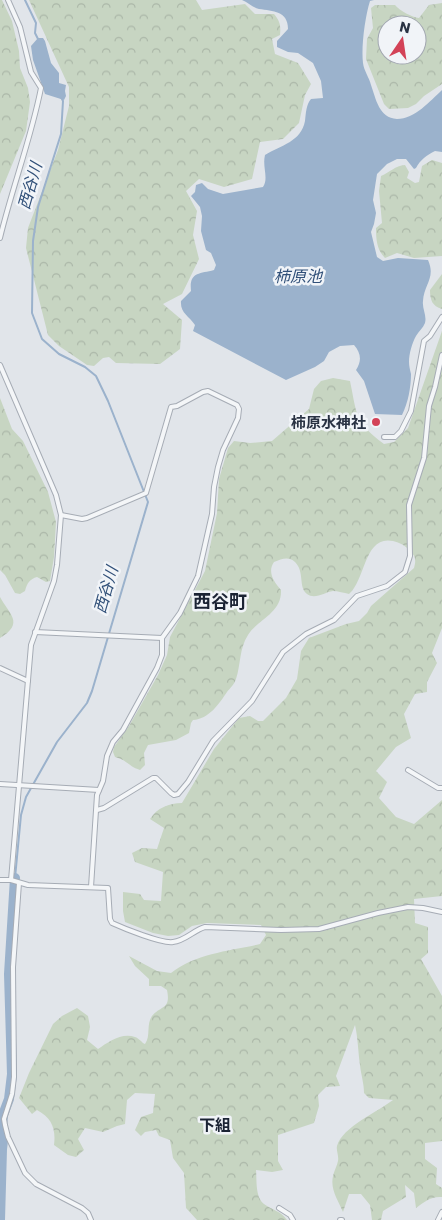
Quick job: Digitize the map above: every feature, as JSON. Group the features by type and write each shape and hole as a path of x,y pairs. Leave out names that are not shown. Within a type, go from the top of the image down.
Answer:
{"street":[{"path":"0,238 7,208 33,128 40,88 31,72 20,27 8,0"},
{"path":"384,437 395,437 401,431 408,418 415,396 424,341 442,317"},
{"path":"96,810 104,808 153,778 156,778 174,795 178,794 188,782 208,748 255,697 283,652 306,634 334,620 357,596 387,586 405,572 410,556 409,505 424,458 429,406 442,355"},
{"path":"0,365 56,495 61,515 58,565 31,645 10,880"},
{"path":"61,515 82,519 87,518 144,493 171,407 208,391 237,405 239,409 238,418 223,450 218,467 212,514 198,576 180,614 162,638 162,655 157,668 132,716 113,742 107,756 104,781 99,790 96,810 91,887"},
{"path":"34,632 162,638"},
{"path":"0,668 28,681"},
{"path":"408,770 438,788 442,788"},
{"path":"0,784 99,790"},
{"path":"0,880 10,880 19,884 108,888 110,920 112,923 156,940 173,942 205,927 281,930 319,928 378,913 408,908 423,908 442,912"},
{"path":"19,884 12,983 14,1077 12,1094 4,1119 5,1125 29,1179 82,1208 88,1213 91,1220"},
{"path":"279,1208 290,1215 293,1220"},
{"path":"438,1220 442,1212"}],"green space":[{"path":"0,0 2,0 12,21 19,51 20,68 28,88 30,102 26,131 0,194"},
{"path":"29,0 196,0 202,10 245,4 255,14 274,14 279,21 280,29 280,35 272,39 275,54 298,63 311,84 305,95 299,123 283,139 260,142 252,179 224,187 199,179 186,191 197,211 193,235 199,259 182,294 163,304 182,320 180,349 160,364 116,363 109,357 103,358 94,366 87,365 59,346 48,335 26,248 28,228 58,150 69,106 69,87"},
{"path":"442,3 442,84 408,108 389,109 384,104 366,59 367,39 373,28 371,8 375,5 395,5 411,15 377,15 377,65 427,65 427,15 421,15 429,5"},
{"path":"432,160 442,163 442,256 414,258 397,253 385,258 379,248 376,232 376,228 382,223 379,191 381,176 405,165 409,172 407,178 415,183 419,182 422,166"},
{"path":"442,274 442,309 432,302 430,290"},
{"path":"442,331 442,628 432,653 437,663 427,682 427,692 415,694 404,714 411,738 396,747 376,771 387,782 379,798 396,817 414,824 442,800 442,896 414,899 415,923 428,927 428,953 421,959 442,996 442,1141 425,1143 425,1159 437,1168 436,1184 442,1188 442,1197 431,1198 416,1208 414,1193 405,1185 406,1197 383,1211 381,1220 372,1220 370,1205 361,1194 349,1194 343,1212 335,1195 332,1181 338,1161 337,1146 340,1139 353,1126 393,1100 369,1098 364,1093 355,1025 336,1076 340,1086 326,1087 318,1095 319,1106 314,1123 278,1135 278,1161 283,1170 272,1172 256,1170 257,1188 261,1201 287,1220 197,1220 186,1208 184,1173 173,1158 170,1140 159,1136 156,1130 145,1132 141,1136 135,1130 141,1117 153,1113 155,1094 135,1093 127,1100 125,1124 103,1132 85,1128 78,1139 84,1150 76,1157 68,1155 54,1145 52,1124 37,1110 32,1114 19,1098 53,1024 62,1016 77,1008 88,1016 90,1027 87,1040 98,1049 115,1038 125,1036 136,1038 145,1044 148,1037 150,1019 168,1001 167,990 161,986 149,986 149,979 135,966 129,956 157,971 171,973 181,966 202,957 260,944 266,935 261,925 207,923 192,926 179,935 168,936 153,933 125,922 123,892 140,894 144,900 161,901 163,872 135,862 132,853 142,848 157,849 164,828 150,819 164,807 182,803 214,749 239,718 250,716 258,721 263,721 286,698 297,679 301,651 309,638 359,621 371,606 414,568 415,561 413,555 400,543 383,541 371,551 355,587 349,594 333,591 313,596 304,591 300,570 295,562 282,559 274,562 271,573 281,590 278,604 274,610 252,629 245,640 235,681 217,706 204,717 193,720 189,733 176,740 148,745 144,753 145,765 140,770 115,757 114,747 129,726 158,675 167,655 170,637 205,571 217,513 219,479 228,448 234,441 250,443 272,441 309,409 314,389 321,381 333,378 350,381 358,417 367,430 384,444 394,442 408,428"},
{"path":"0,398 12,429 23,441 48,492 56,522 54,557 50,581 46,582 37,577 29,582 25,591 20,594 15,593 0,570"},
{"path":"0,597 11,613 13,623 8,633 0,638"}],"water":[{"name":"柿原池","path":"242,0 374,0 370,1 365,23 363,63 382,111 391,118 397,119 410,116 422,109 442,90 442,152 435,151 429,154 414,169 406,159 397,159 387,164 377,174 373,200 376,213 371,232 377,257 383,261 398,258 428,260 431,272 423,301 425,323 416,336 411,349 409,362 411,374 410,390 402,415 375,414 364,381 356,370 360,357 354,345 340,346 329,352 324,361 315,367 286,380 193,331 195,325 182,309 181,301 191,291 193,277 200,273 214,270 216,265 211,253 206,250 201,231 202,216 200,207 191,196 195,192 196,185 202,183 208,189 223,194 263,187 265,184 265,155 295,138 303,128 309,101 311,99 323,98 321,81 313,63 298,53 288,52 277,47 277,41 288,29 283,15 257,8"},
{"path":"38,38 43,38 45,41 51,63 59,73 59,83 66,85 64,100 45,94 33,60 31,46"}],"waterway":[{"name":"西谷川","path":"25,0 36,23 35,33 38,39"},
{"name":"西谷川","path":"15,878 21,815 26,797 57,742 87,703 92,691 148,502 108,401 96,376 85,367 59,354 42,339 32,313 33,241 38,207 61,134 63,101 61,97"},
{"name":"西谷川","path":"0,1220 4,1133 2,1125 3,1115 9,1099 12,1074 9,974 15,878"}],"place":[{"name":"柿原水神社","path":"376,422"}],"district":[{"name":"西谷町","path":"220,601"},
{"name":"下組","path":"215,1125"}]}
